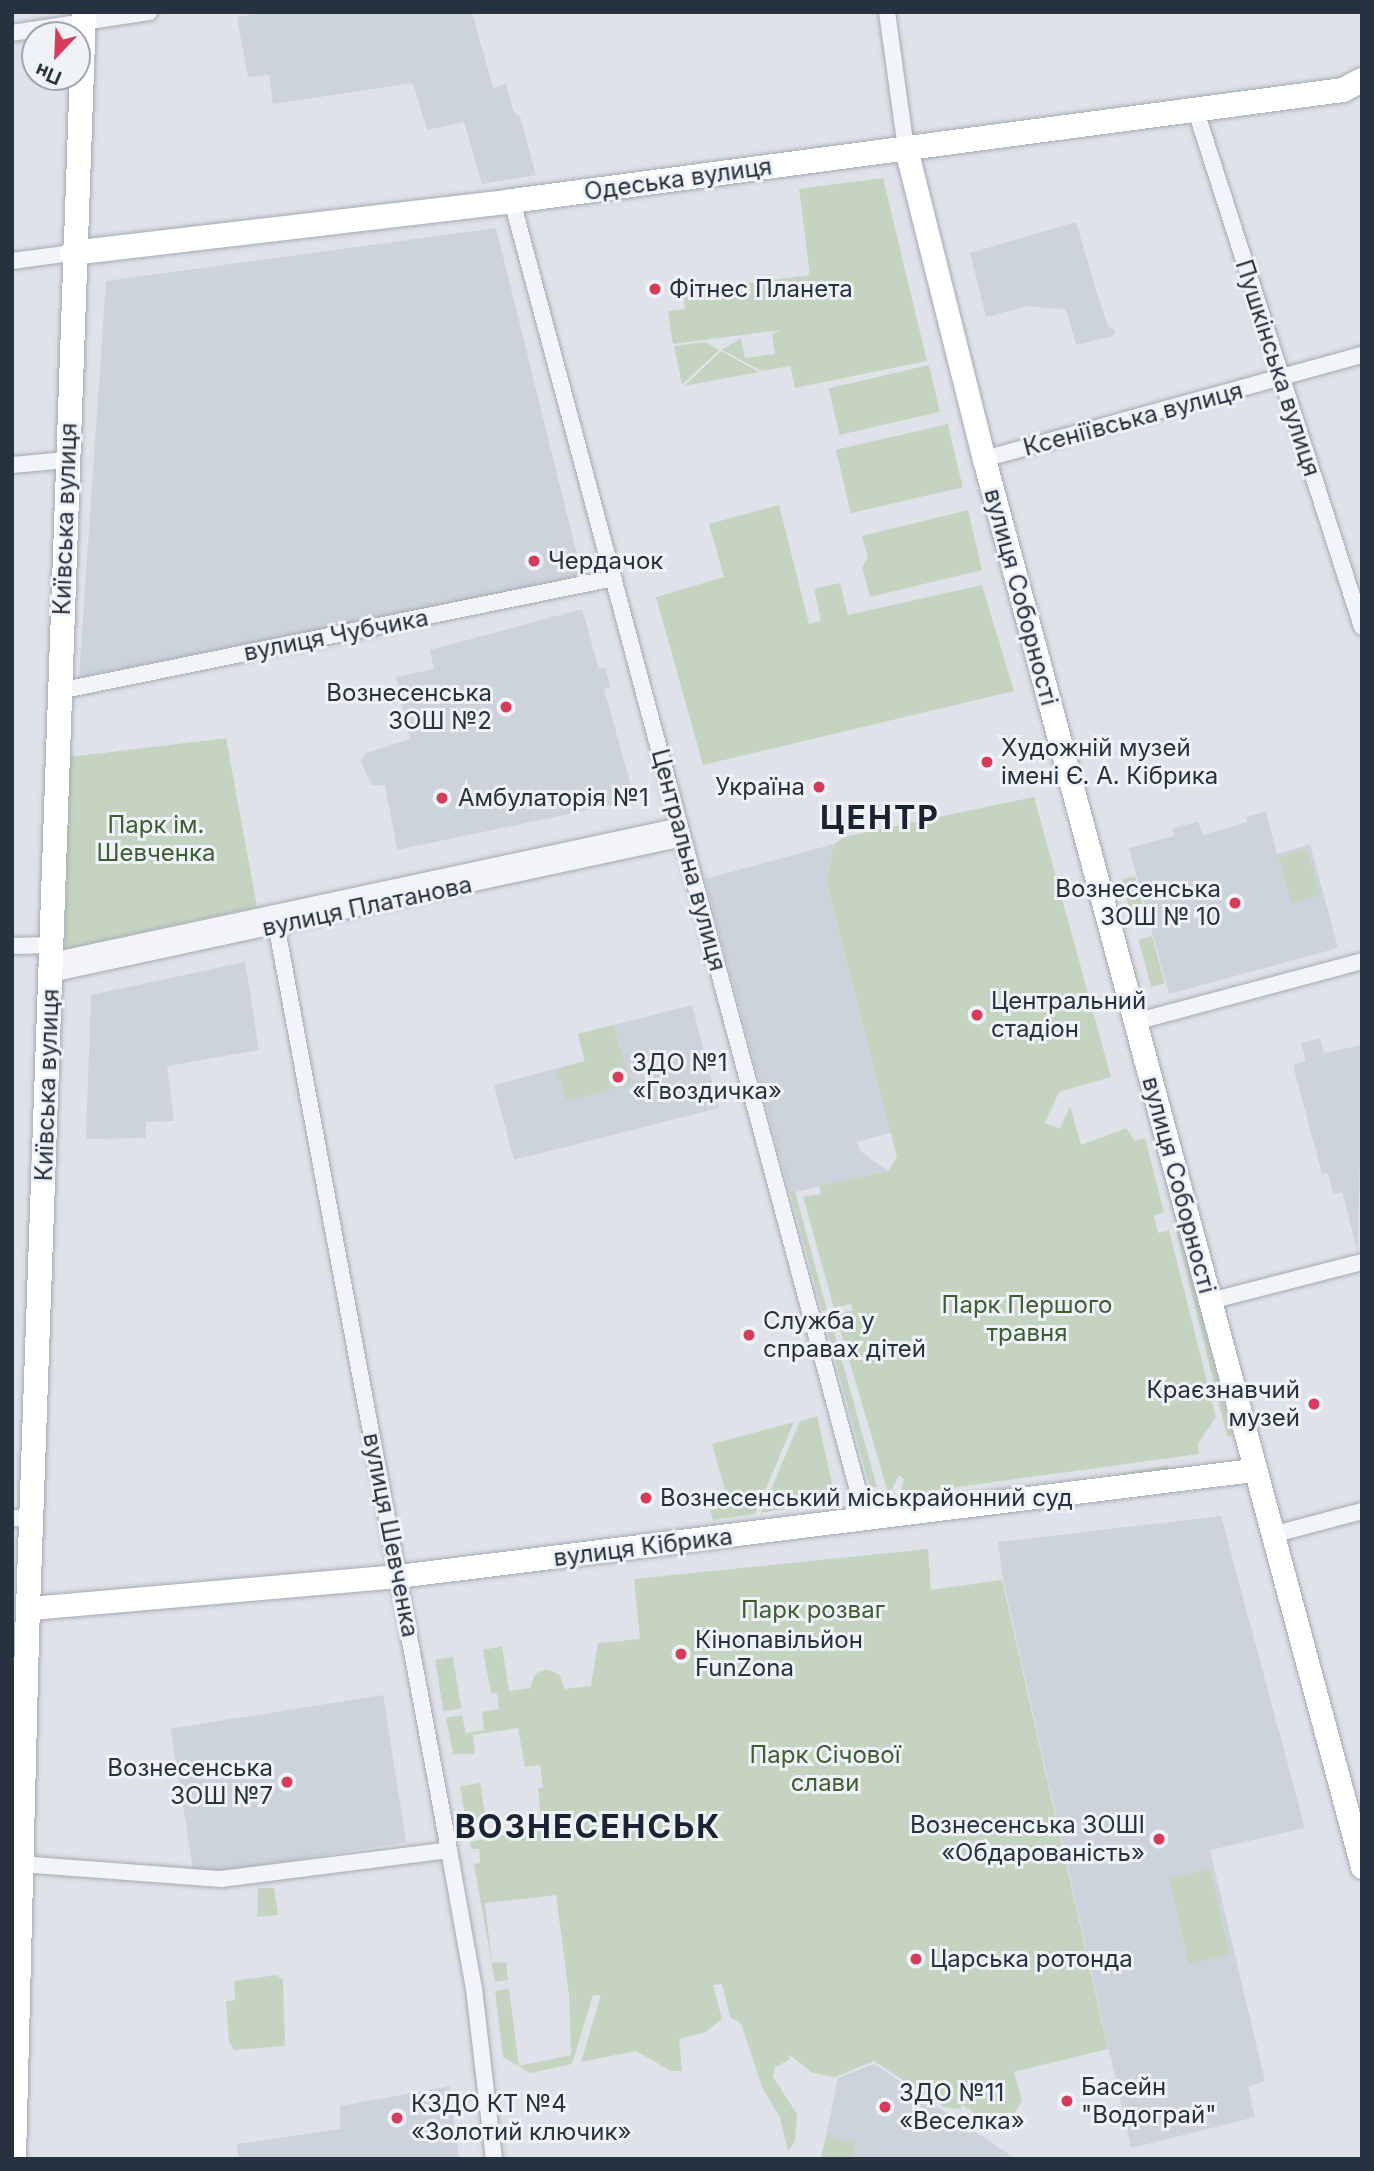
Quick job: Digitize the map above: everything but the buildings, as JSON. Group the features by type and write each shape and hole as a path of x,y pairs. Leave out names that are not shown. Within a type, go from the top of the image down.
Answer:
{"main road":[{"name":"Київська вулиця","path":"14,2159 20,1864 19,1687 31,1608 23,1518 51,960 72,253 83,17"},
{"name":"Одеська вулиця","path":"72,253 512,201 1356,86"},
{"name":"вулиця Соборності","path":"906,149 984,459 1253,1470 1362,1867"},
{"name":"вулиця Кібрика","path":"31,1608 398,1576 1253,1470"}],"street":[{"path":"12,33 83,17 149,12"},
{"name":"вулиця Соборності","path":"887,12 906,149"},
{"name":"Пушкінська вулиця","path":"1195,108 1362,627"},
{"name":"Центральна вулиця","path":"512,201 866,1520"},
{"name":"Одеська вулиця","path":"12,261 72,253"},
{"name":"Ксеніївська вулиця","path":"984,459 1362,355"},
{"path":"12,465 67,460"},
{"name":"вулиця Чубчика","path":"59,691 614,579"},
{"name":"вулиця Платанова","path":"12,946 51,960 275,919 682,832"},
{"name":"вулиця Шевченка","path":"275,919 450,1850 474,1989 494,2159"},
{"path":"1135,1022 1362,961"},
{"path":"1210,1301 1362,1262"},
{"path":"1272,1535 1362,1511"},
{"path":"20,1864 221,1879 450,1850"}],"shaded area":[{"path":"266,12 472,12 493,88 506,84 514,112 520,116 536,175 482,184 464,122 427,130 413,83 273,104 269,75 248,77 237,17"},
{"path":"1076,222 1109,328 1115,330 1113,336 1076,345 1066,310 1029,306 986,317 970,253"},
{"path":"496,228 583,579 79,677 106,281"},
{"name":"Вознесенська ЗОШ №2","path":"582,609 599,669 605,668 610,687 604,689 635,800 397,850 385,785 372,785 360,760 366,753 410,739 396,677 434,669 430,650"},
{"name":"Вознесенська ЗОШ № 10","path":"1266,811 1277,854 1310,844 1338,948 1169,994 1129,848 1174,836 1172,828 1198,822 1203,835 1247,822 1246,817"},
{"path":"834,844 826,882 891,1133 857,1142 860,1151 888,1171 790,1193 705,879"},
{"path":"245,962 259,1050 167,1066 174,1121 146,1122 146,1138 86,1139 91,995"},
{"name":"ЗДО №1 «Гвоздичка»","path":"692,1005 719,1108 514,1160 494,1085 585,1061 578,1034"},
{"path":"1320,1038 1324,1053 1362,1045 1358,1254 1342,1192 1333,1194 1328,1173 1322,1174 1293,1065 1306,1061 1301,1043"},
{"name":"Вознесенська ЗОШІ «Обдарованість»","path":"1221,1516 1305,1828 1210,1850 1265,2081 1248,2087 1255,2117 1131,2148 1003,1580 998,1542"},
{"name":"Вознесенська ЗОШ №7","path":"383,1695 406,1842 194,1876 171,1729"},
{"name":"ЗДО №11 «Веселка»","path":"874,2064 1016,2159 821,2159 838,2078"},
{"name":"КЗДО КТ №4 «Золотий ключик»","path":"450,2086 459,2159 239,2159 237,2144 340,2129 340,2106"}],"green space":[{"path":"883,178 927,361 795,388 790,366 762,371 722,350 741,338 745,358 775,354 772,334 782,330 673,344 668,311 685,309 683,292 810,275 799,189"},
{"path":"705,342 719,350 682,385 674,346"},
{"path":"721,351 759,372 684,386"},
{"path":"929,365 940,412 839,435 829,388"},
{"path":"948,424 963,487 851,513 836,450"},
{"path":"779,505 809,624 821,621 814,589 840,583 848,615 982,585 1014,691 703,765 656,597 724,577 709,524"},
{"path":"968,510 982,570 870,597 862,567 868,558 862,536"},
{"name":"Парк ім. Шевченка","path":"226,738 257,907 65,949 70,757"},
{"name":"Парк Першого травня","path":"1034,797 1111,1077 1059,1092 1045,1123 1060,1129 1070,1106 1081,1145 1126,1128 1135,1141 1145,1138 1164,1212 1154,1216 1158,1233 1169,1230 1216,1417 1198,1444 1199,1454 900,1495 904,1479 899,1475 889,1496 836,1315 853,1310 851,1304 834,1308 803,1197 821,1194 819,1186 888,1171 897,1157 826,882 834,844 844,837"},
{"path":"1307,849 1320,895 1291,903 1278,857"},
{"path":"1135,876 1148,924 1134,928 1121,880"},
{"path":"1152,936 1165,983 1151,987 1138,940"},
{"path":"613,1025 631,1084 566,1101 557,1069 585,1061 578,1034"},
{"path":"795,1191 827,1310 822,1311 790,1192"},
{"path":"1180,1227 1232,1436 1227,1437 1175,1228"},
{"path":"830,1317 877,1487 870,1488 824,1318"},
{"path":"817,1416 836,1501 761,1513 800,1421"},
{"path":"794,1422 755,1514 713,1520 706,1496 725,1490 712,1444"},
{"path":"1168,1465 1169,1470 916,1519 915,1514"},
{"name":"Парк Січової слави","path":"928,1549 931,1590 1002,1580 1108,2049 1014,2072 1022,2101 1002,2132 961,2104 961,2109 944,2107 874,2061 835,2077 813,2073 789,2055 789,2060 775,2067 773,2077 797,2114 795,2141 788,2152 780,2118 762,2087 741,2024 730,2017 722,1984 713,1985 722,2019 706,2032 679,2039 682,2071 671,2071 636,2051 581,2062 601,1995 593,1995 572,2064 530,2073 503,2057 495,1991 509,1989 519,2066 571,2055 569,1995 556,1895 485,1903 492,1963 506,1962 508,1980 495,1982 474,1864 480,1863 479,1849 471,1849 470,1842 534,1829 541,1820 538,1788 543,1787 540,1765 525,1767 518,1728 473,1735 475,1754 453,1754 446,1718 462,1715 466,1733 484,1730 482,1712 499,1709 497,1693 491,1694 483,1650 502,1646 509,1691 530,1688 535,1674 545,1669 559,1674 565,1689 591,1686 598,1643 640,1639 634,1579"},
{"path":"453,1657 461,1708 443,1711 435,1660"},
{"path":"480,1783 486,1820 466,1823 460,1786"},
{"path":"1210,1869 1230,1955 1189,1964 1169,1878"},
{"path":"258,1888 274,1888 278,1915 257,1917"},
{"path":"276,1975 283,1980 285,2046 234,2050 229,2042 226,2001 235,2000 234,1981"},
{"path":"826,2136 855,2143 853,2159 821,2159"}],"place":[{"name":"Фітнес Планета","path":"655,289"},
{"name":"Чердачок","path":"534,561"},
{"name":"Вознесенська ЗОШ №2","path":"506,707"},
{"name":"Художній музей імені Є. А. Кібрика","path":"987,762"},
{"name":"Україна","path":"819,787"},
{"name":"Амбулаторія №1","path":"442,798"},
{"name":"Вознесенська ЗОШ № 10","path":"1235,903"},
{"name":"Центральний стадіон","path":"977,1015"},
{"name":"ЗДО №1 «Гвоздичка»","path":"618,1077"},
{"name":"Служба у справах дітей","path":"749,1335"},
{"name":"Краєзнавчий музей","path":"1314,1404"},
{"name":"Вознесенський міськрайонний суд","path":"646,1498"},
{"name":"Кінопавільйон FunZona","path":"681,1654"},
{"name":"Вознесенська ЗОШ №7","path":"287,1782"},
{"name":"Вознесенська ЗОШІ «Обдарованість»","path":"1159,1839"},
{"name":"Царська ротонда","path":"916,1959"},
{"name":"Басейн \"Водограй\"","path":"1067,2101"},
{"name":"ЗДО №11 «Веселка»","path":"885,2107"},
{"name":"КЗДО КТ №4 «Золотий ключик»","path":"397,2118"}],"district":[{"name":"ЦЕНТР","path":"880,818"},
{"name":"ВОЗНЕСЕНСЬК","path":"588,1827"}],"park label":[{"name":"Парк розваг","path":"813,1610"}]}
